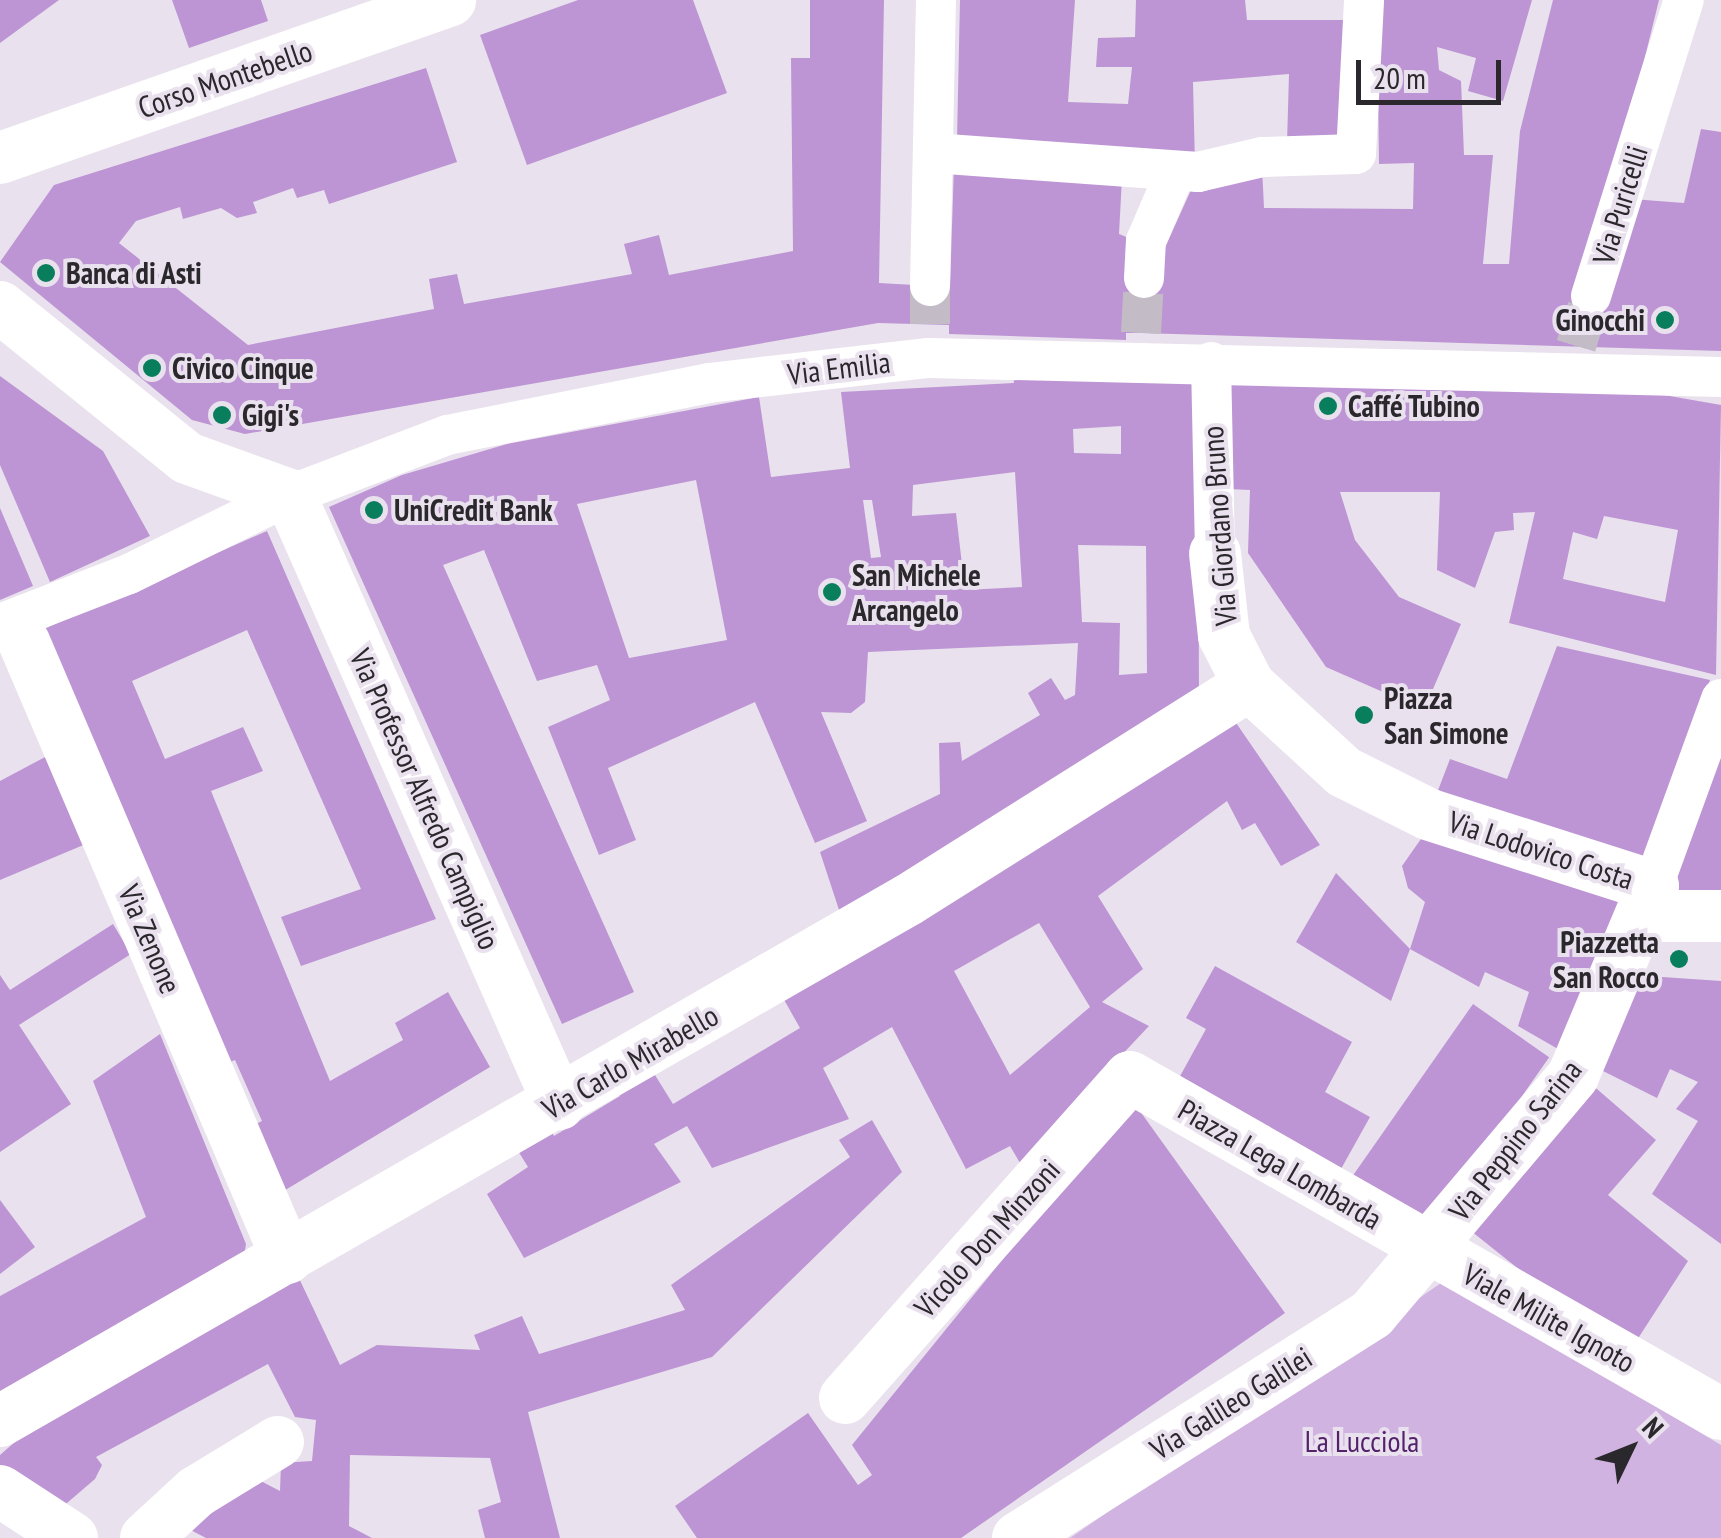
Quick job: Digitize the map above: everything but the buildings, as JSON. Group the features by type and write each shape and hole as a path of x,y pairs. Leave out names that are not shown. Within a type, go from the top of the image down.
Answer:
{"street":[{"path":"930,323 936,0"},
{"path":"933,153 1176,171 1356,154 1364,0"},
{"name":"Via Puricelli","path":"1592,296 1684,0"},
{"name":"Corso Montebello","path":"0,158 418,5"},
{"path":"1144,278 1146,242 1176,171"},
{"path":"0,308 187,458 290,494"},
{"name":"Via Emilia","path":"13,628 290,494 447,435 709,383 930,323 1141,347 1211,362 1571,357 1721,377"},
{"name":"Via Giordano Bruno","path":"1211,362 1214,553 1224,636 1250,685"},
{"name":"Via Professor Alfredo Campiglio","path":"290,494 559,1104"},
{"name":"Via Zenone","path":"13,628 287,1258"},
{"name":"Via Carlo Mirabello","path":"0,1421 559,1104 908,900 1250,685"},
{"name":"Via Lodovico Costa","path":"1250,685 1344,772 1428,814 1649,901 1721,916"},
{"path":"1649,901 1721,699"},
{"name":"Via Peppino Sarina","path":"1429,1251 1572,1076 1649,901"},
{"name":"Piazza Lega Lombarda","path":"1130,1077 1429,1251"},
{"name":"Vicolo Don Minzoni","path":"845,1398 1130,1077"},
{"name":"Viale Milite Ignoto","path":"1429,1251 1721,1414"},
{"name":"Via Galileo Galilei","path":"1018,1538 1372,1314 1429,1251"},
{"path":"146,1538 196,1492 278,1442"},
{"path":"0,1491 72,1538"}],"green space":[{"name":"La Lucciola","path":"1444,1281 1721,1445 1721,1538 1070,1538"}],"tunnel":[{"path":"1141,333 1144,278"},
{"path":"930,286 930,324"},
{"path":"1576,346 1591,296"}],"place":[{"name":"Banca di Asti","path":"46,273"},
{"name":"Ginocchi","path":"1665,320"},
{"name":"Civico Cinque","path":"152,368"},
{"name":"Caffé Tubino","path":"1328,406"},
{"name":"Gigi's","path":"222,415"},
{"name":"UniCredit Bank","path":"374,510"},
{"name":"San Michele Arcangelo","path":"832,592"},
{"name":"Piazza San Simone","path":"1364,715"},
{"name":"Piazzetta San Rocco","path":"1679,959"}]}
